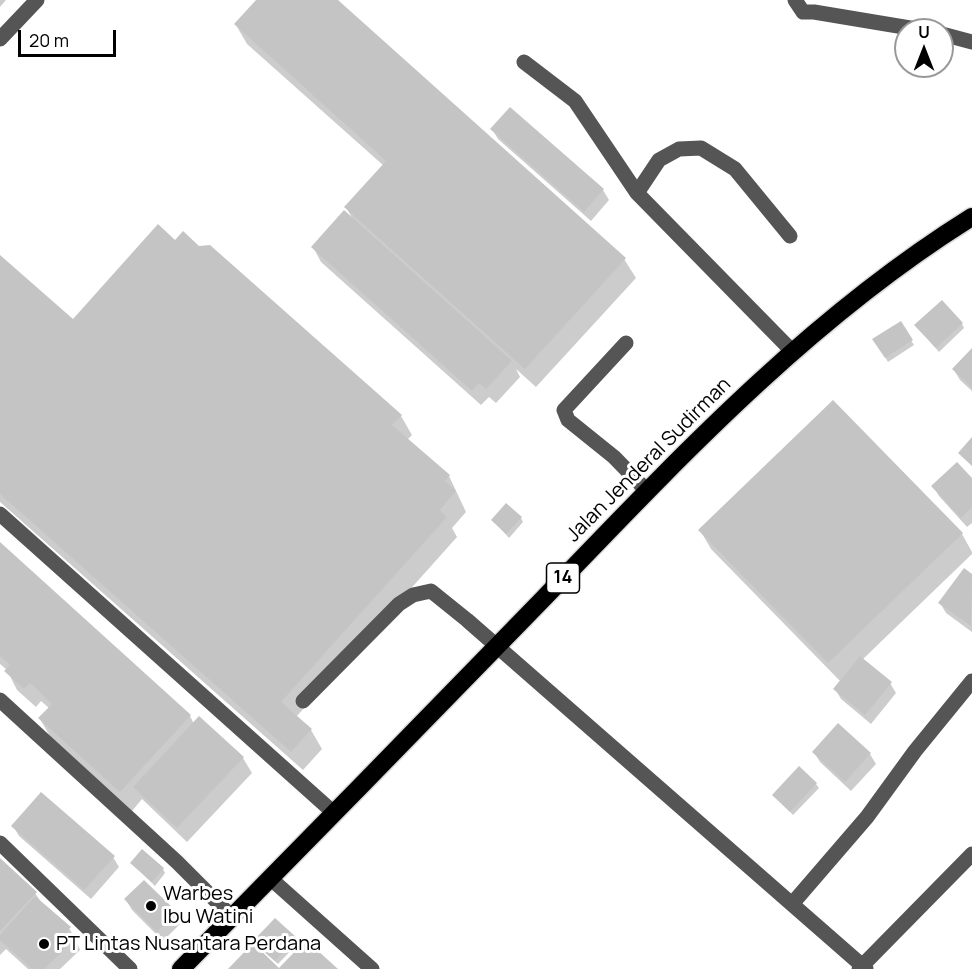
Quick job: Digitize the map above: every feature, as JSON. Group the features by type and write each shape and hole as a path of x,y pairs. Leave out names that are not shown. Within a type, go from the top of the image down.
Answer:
{"highway":[{"name":"Jalan Jenderal Sudirman","path":"181,969 647,491 792,351 915,254 972,217"}],"street":[{"path":"0,39 37,0"},
{"path":"795,0 804,12 894,25"},
{"path":"954,37 972,42"},
{"path":"524,63 575,101 637,193 792,351"},
{"path":"637,193 659,160 679,148 701,148 735,169 790,236"},
{"path":"626,343 564,410 568,420 614,456 647,491"},
{"path":"0,514 334,813"},
{"path":"303,701 399,604 413,595 430,591 467,620 862,968 972,854"},
{"path":"792,904 867,817 915,751 972,681"},
{"path":"0,700 177,862 232,917"},
{"path":"0,843 130,969"},
{"path":"270,879 372,969"}],"building":[{"path":"256,0 338,0 626,258 525,369 344,207 386,161 234,24"},
{"path":"510,107 604,189 584,212 490,129"},
{"path":"344,210 512,361 486,389 479,383 472,391 311,247"},
{"path":"158,224 175,240 183,231 199,246 210,245 402,415 392,425 450,475 445,481 456,491 440,510 447,517 281,702 312,729 291,752 0,494 0,255 73,319"},
{"path":"942,300 963,323 936,348 914,325"},
{"path":"901,321 913,340 885,358 872,339"},
{"path":"972,348 972,388 952,369"},
{"path":"833,400 963,533 828,663 698,530"},
{"path":"972,437 972,466 958,453"},
{"path":"957,462 972,478 972,507 961,518 931,486"},
{"path":"506,503 522,517 506,534 491,520"},
{"path":"0,542 191,715 120,792 38,718 52,704 30,683 24,689 4,671 10,665 0,656"},
{"path":"964,568 972,574 971,626 938,603"},
{"path":"860,656 892,682 865,715 833,689"},
{"path":"199,716 244,757 177,828 133,787"},
{"path":"838,723 871,753 845,782 812,752"},
{"path":"799,766 817,783 790,812 772,795"},
{"path":"41,792 115,856 84,890 11,826"},
{"path":"142,849 164,868 152,882 130,863"},
{"path":"0,858 37,892 0,931"},
{"name":"Warbes Ibu Watini","path":"144,880 177,912 157,932 124,899"},
{"path":"35,896 71,927 67,931 75,939 44,969 32,969 0,940 0,935"},
{"path":"275,918 296,937 275,961 253,941"},
{"path":"306,940 338,969 228,969 253,943 279,968"}],"place":[{"name":"Warbes Ibu Watini","path":"151,906"},
{"name":"PT Lintas Nusantara Perdana","path":"44,944"}]}
